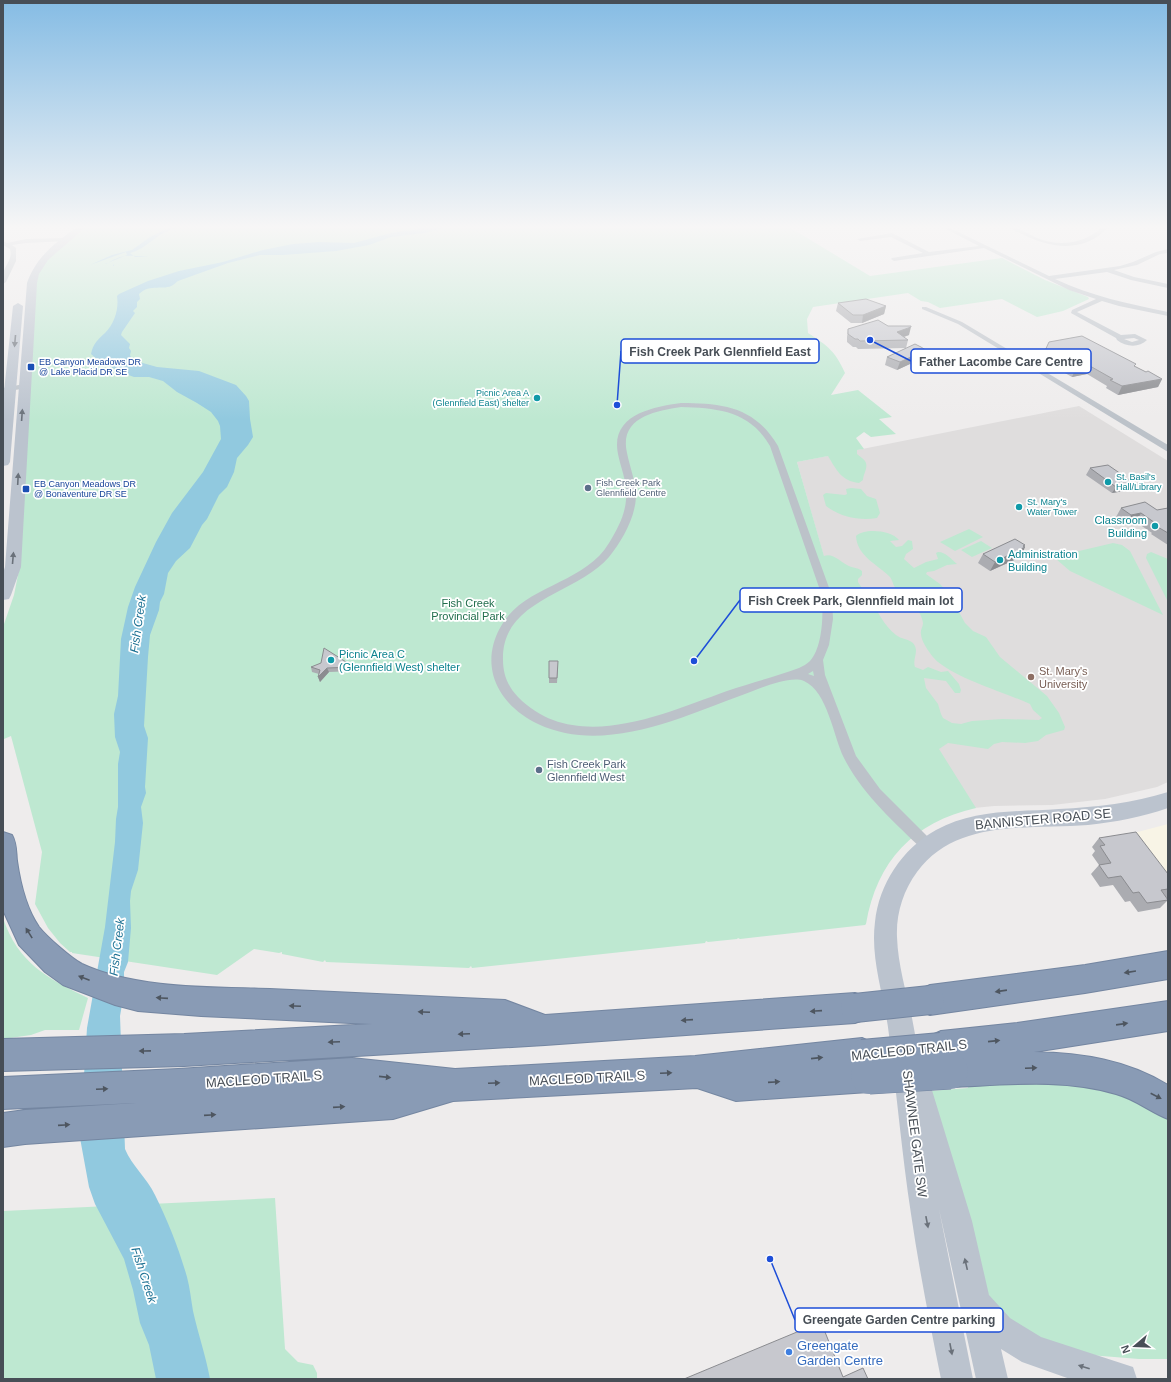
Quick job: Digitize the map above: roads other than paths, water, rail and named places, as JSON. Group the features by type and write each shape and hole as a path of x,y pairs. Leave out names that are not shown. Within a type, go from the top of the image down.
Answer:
{"highway":[{"path":"3,843 4,861 12,900 29,936 55,962 73,974 124,993 138,996 201,1001 505,1015 545,1030"},
{"path":"3,1055 184,1050 545,1030 855,1008 930,1000 1078,980 1168,965"},
{"name":"MACLEOD TRAIL S","path":"3,1093 178,1085 352,1074 455,1085 695,1072 736,1085 865,1065 945,1059 1017,1039 1168,1016"},
{"path":"945,1059 1052,1068 1073,1068 1094,1072 1117,1078 1168,1103"},
{"path":"14,1129 393,1103 455,1085"}],"main road":[{"path":"3,595 13,567 8,515 24,386 31,291"},
{"path":"3,462 7,389 19,292"},
{"name":"BANNISTER ROAD SE","path":"901,1030 886,945 886,923 890,901 900,876 915,857 928,846 956,830 980,822 1004,819 1092,816 1125,811 1168,800"},
{"name":"SHAWNEE GATE SW","path":"901,1030 957,1221 992,1379"},
{"name":"SHAWNEE GATE SW","path":"901,1030 925,1214 957,1379"},
{"path":"975,1302 999,1329 1033,1351 1121,1379"}],"street":[{"path":"1078,291 1100,299 1168,314"},
{"path":"1100,299 1074,311 1074,313 1120,337"},
{"path":"924,308 960,323 1168,449"},
{"path":"947,318 953,325 1168,456"},
{"path":"7,389 24,386"},
{"path":"689,405 712,407 744,415 758,424 768,434 774,446 826,591 828,607 827,622 817,660 812,667 805,671 784,676 649,723 605,732 586,732 559,728 522,708 513,700 506,690 500,678 496,657 500,638 509,622 520,610 595,565 613,544 622,528 629,511 632,491 620,440 625,428 635,419 652,411 670,407 689,405"},
{"path":"817,660 819,675 850,757 856,768 878,795 928,846"},
{"path":"784,676 799,676 808,678 828,696"}],"water":[{"name":"Fish Creek","path":"125,291 142,291 139,294 140,299 137,302 137,307 133,311 135,313 121,335 130,344 129,348 131,351 130,355 132,360 157,367 199,371 236,385 249,401 253,437 237,458 234,472 227,487 219,495 190,548 176,561 168,573 164,594 160,602 159,610 150,635 144,726 148,738 145,787 146,793 141,807 143,823 138,870 131,891 131,928 128,962 124,972 124,993 120,1016 125,1149 152,1189 177,1246 187,1277 193,1311 210,1379 156,1379 149,1345 140,1323 133,1290 124,1259 95,1204 89,1187 80,1138 87,1028 105,927 118,807 118,764 120,752 115,737 114,714 118,696 121,639 128,607 135,587 156,542 172,513 203,472 221,439 220,426 211,412 177,392 163,381 149,377 134,377 120,372 98,360 91,354 96,342 114,320 117,310 117,296"}],"place":[{"name":"Father Lacombe Care Centre","path":"870,340"},
{"name":"EB Canyon Meadows DR @ Lake Placid DR SE","path":"31,367"},
{"name":"Picnic Area A (Glennfield East) shelter","path":"537,398"},
{"name":"Fish Creek Park Glennfield East","path":"617,405"},
{"name":"St. Basil's Hall/Library","path":"1108,482"},
{"name":"Fish Creek Park Glennfield Centre","path":"588,488"},
{"name":"EB Canyon Meadows DR @ Bonaventure DR SE","path":"26,489"},
{"name":"St. Mary's Water Tower","path":"1019,507"},
{"name":"Classroom Building","path":"1155,526"},
{"name":"Administration Building","path":"1000,560"},
{"name":"Picnic Area C (Glennfield West) shelter","path":"331,660"},
{"name":"Fish Creek Park, Glennfield main lot","path":"694,661"},
{"name":"St. Mary's University","path":"1031,677"},
{"name":"Fish Creek Park Glennfield West","path":"539,770"},
{"name":"Greengate Garden Centre parking","path":"770,1259"},
{"name":"Greengate Garden Centre","path":"789,1352"}],"park label":[{"name":"Fish Creek Provincial Park","path":"468,609"}]}
